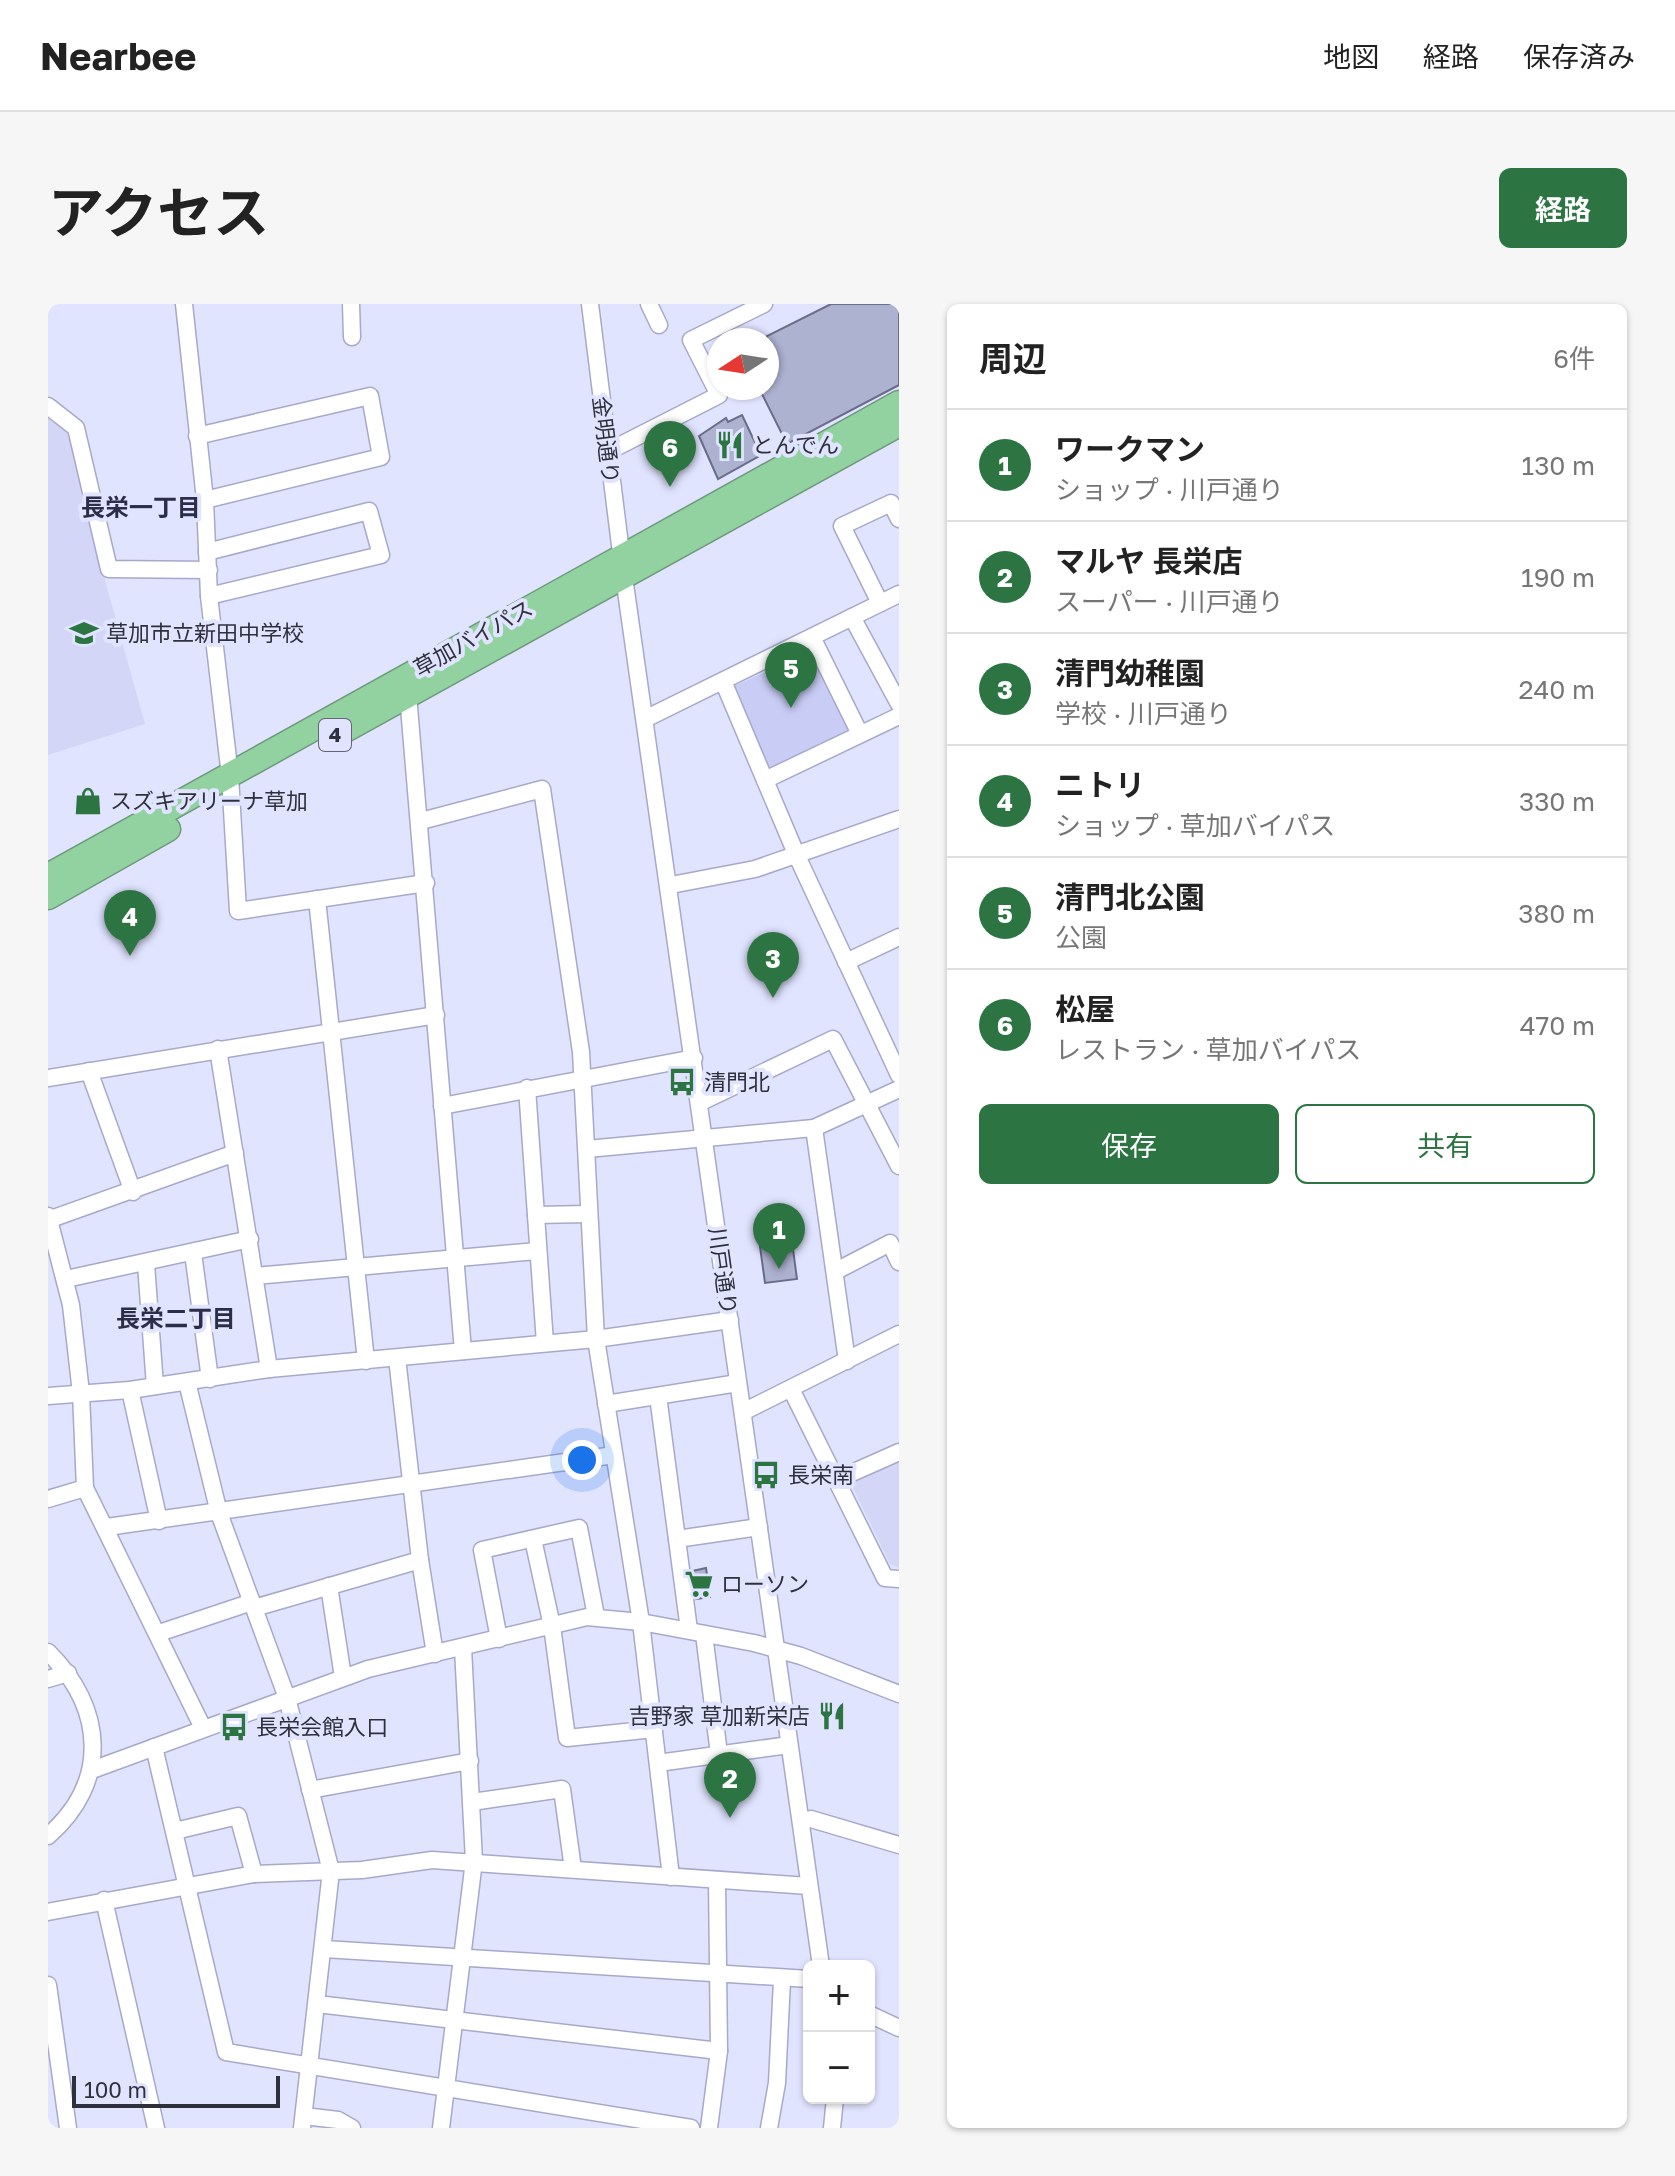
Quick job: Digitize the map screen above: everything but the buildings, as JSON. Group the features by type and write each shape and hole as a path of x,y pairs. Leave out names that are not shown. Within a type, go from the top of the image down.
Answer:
{"highway":[{"name":"草加バイパス","path":"48,876 408,695 899,403"},
{"name":"草加バイパス","path":"48,897 230,785 623,566 899,424"}],"street":[{"path":"184,304 205,500 209,596 230,785 238,911 426,883"},
{"path":"351,304 352,337"},
{"name":"金明通り","path":"590,304 623,566"},
{"path":"649,304 659,325"},
{"path":"607,452 719,395 691,340 764,304"},
{"path":"197,436 370,396 381,457 205,500"},
{"path":"48,406 76,428 109,569 209,570"},
{"path":"647,718 852,617 892,602 842,526 891,503 899,519"},
{"path":"207,552 369,511 381,555 209,596"},
{"name":"川戸通り","path":"623,566 671,885 820,1960"},
{"path":"852,617 899,704"},
{"path":"812,637 860,734"},
{"path":"723,681 797,856 899,1075"},
{"path":"408,695 421,821 453,1258 463,1351"},
{"path":"765,780 899,716"},
{"path":"421,821 542,789 583,1079 596,1339 641,1622 671,1877"},
{"path":"671,885 797,856 899,819"},
{"path":"317,899 334,1031 366,1361"},
{"path":"846,962 899,937"},
{"path":"48,1078 436,1015"},
{"path":"701,1102 833,1039 899,1166"},
{"path":"218,1049 269,1369"},
{"path":"442,1106 694,1058"},
{"path":"89,1071 133,1192"},
{"path":"527,1088 545,1343"},
{"path":"587,1149 814,1128 899,1089"},
{"path":"814,1128 847,1361"},
{"path":"203,1728 107,1527 85,1488 81,1393 66,1279 48,1218 133,1192 235,1153"},
{"path":"536,1215 588,1214"},
{"path":"66,1279 250,1239"},
{"path":"836,1271 890,1243 899,1262"},
{"path":"255,1276 537,1251"},
{"path":"193,1253 210,1379"},
{"path":"146,1264 155,1386"},
{"path":"48,1396 130,1390 269,1369 596,1339 730,1320"},
{"path":"743,1412 899,1334"},
{"path":"397,1358 420,1560 435,1654"},
{"path":"187,1382 219,1513 287,1698 331,1871 303,2122 338,2120 352,2128"},
{"path":"606,1404 738,1383"},
{"path":"791,1389 885,1578 899,1579"},
{"path":"130,1390 159,1521"},
{"path":"658,1396 677,1539 719,1754"},
{"path":"836,1480 899,1452"},
{"path":"107,1527 614,1455"},
{"path":"48,1499 85,1488"},
{"path":"677,1539 759,1527"},
{"path":"499,1639 482,1550 579,1528 596,1616"},
{"path":"533,1539 552,1626 567,1738 654,1729"},
{"path":"159,1633 420,1560"},
{"path":"329,1586 343,1677"},
{"path":"92,1770 343,1677 596,1616 775,1648 899,1694"},
{"path":"441,2128 474,1861 463,1648"},
{"path":"48,1652 68,1673 87,1711 92,1770 75,1808 48,1836"},
{"path":"48,1679 68,1673"},
{"path":"658,1763 789,1745"},
{"path":"154,1747 226,2052 691,2128"},
{"path":"310,1790 470,1761"},
{"path":"472,1802 562,1789 573,1869"},
{"path":"175,1831 238,1816 254,1874"},
{"path":"801,1821 811,1819 899,1845"},
{"path":"48,1912 254,1874 331,1871 432,1860 809,1886"},
{"path":"709,2128 719,2051 721,1976 717,1881"},
{"path":"104,1900 156,2128"},
{"path":"324,1949 803,1979"},
{"path":"769,2128 777,2083 782,1980"},
{"path":"48,1989 68,2128"},
{"path":"317,2004 719,2051"},
{"path":"875,2016 898,2023"},
{"path":"832,2128 834,2104"}],"shaded area":[{"name":"草加市立新田中学校","path":"48,416 70,432 94,541 145,724 48,755"},
{"path":"813,650 851,730 769,769 732,687"},
{"path":"899,1458 899,1568 890,1564 851,1484 853,1478"}],"place":[{"name":"とんでん","path":"730,445"},
{"name":"松屋","path":"670,487"},
{"name":"草加市立新田中学校","path":"84,633"},
{"name":"清門北公園","path":"791,708"},
{"name":"スズキアリーナ草加","path":"88,801"},
{"name":"ニトリ","path":"130,956"},
{"name":"清門幼稚園","path":"773,998"},
{"name":"清門北","path":"682,1082"},
{"name":"ワークマン","path":"779,1269"},
{"name":"長栄南","path":"766,1475"},
{"name":"ローソン","path":"699,1584"},
{"name":"吉野家 草加新栄店","path":"832,1716"},
{"name":"長栄会館入口","path":"234,1727"},
{"name":"マルヤ 長栄店","path":"730,1818"}],"district":[{"name":"長栄一丁目","path":"141,508"},
{"name":"長栄二丁目","path":"176,1319"}]}
